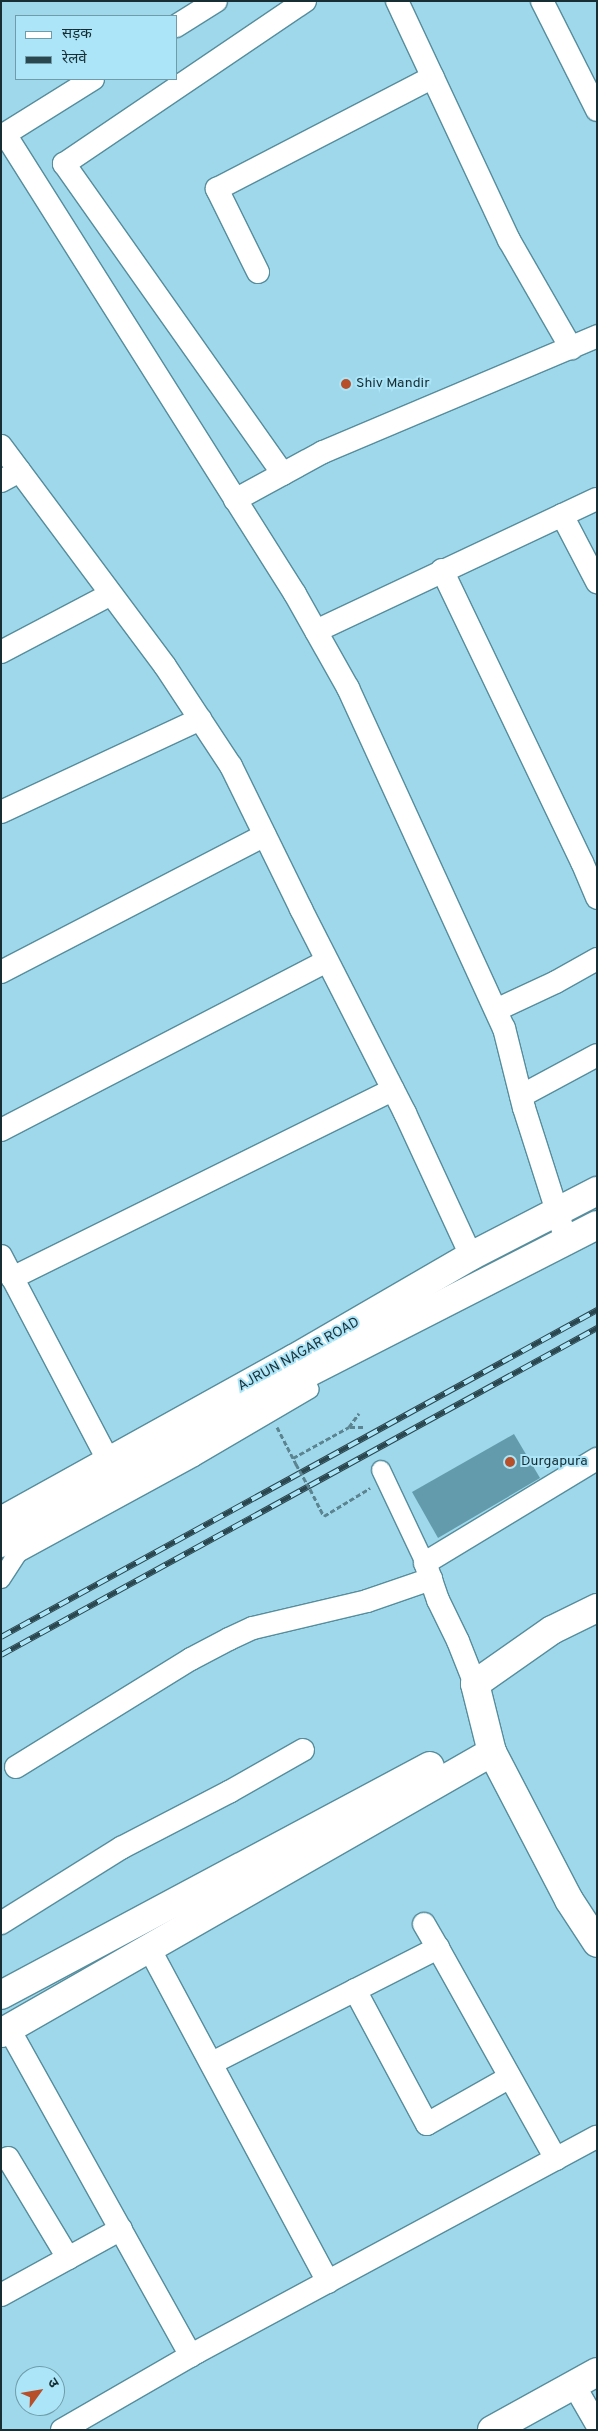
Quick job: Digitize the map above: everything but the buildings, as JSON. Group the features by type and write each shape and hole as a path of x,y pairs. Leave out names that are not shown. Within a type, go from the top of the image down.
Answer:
{"street":[{"path":"178,25 216,1"},
{"path":"283,474 64,164 305,1"},
{"path":"397,1 509,240 571,348"},
{"path":"542,1 597,110"},
{"path":"258,272 217,189 433,77"},
{"path":"90,80 5,134 235,500 316,631 348,688 504,1028 521,1096 566,1240"},
{"path":"74,244 105,222"},
{"path":"235,500 323,452 597,336"},
{"path":"1,446 11,476 111,594 165,666 231,766 393,1090 471,1256"},
{"path":"316,631 442,570 597,499"},
{"path":"562,514 597,582"},
{"path":"442,570 582,862 597,898"},
{"path":"1,652 111,594"},
{"path":"1,812 200,719"},
{"path":"1,972 265,835"},
{"path":"496,1010 597,959"},
{"path":"1,1130 327,961"},
{"path":"521,1096 597,1055"},
{"path":"12,1278 393,1090"},
{"name":"AJRUN NAGAR ROAD","path":"1,1543 113,1469 295,1358 471,1256 597,1191"},
{"name":"AJRUN NAGAR ROAD","path":"1,1521 113,1469 304,1375 597,1225"},
{"path":"1,1256 113,1469"},
{"path":"1,1579 18,1553 313,1393 295,1358"},
{"path":"16,1767 191,1659 229,1639 270,1623 367,1601 428,1571 597,1460"},
{"path":"383,1475 428,1571 475,1684 489,1744 569,1900 597,1942"},
{"path":"475,1684 552,1630 597,1608"},
{"path":"191,2356 121,2229 5,2031 149,1948 489,1744"},
{"path":"1,1995 489,1744"},
{"path":"1,1923 121,1848 229,1792 303,1750"},
{"path":"424,1924 456,1977 556,2159"},
{"path":"149,1948 328,2282"},
{"path":"212,2063 438,1948"},
{"path":"355,1990 427,2124 510,2077"},
{"path":"62,2430 191,2356 597,2137"},
{"path":"8,2158 68,2258"},
{"path":"1,2295 121,2229"},
{"path":"492,2430 585,2379 597,2425"}],"path":[{"path":"293,1458 349,1427 359,1413"},
{"path":"349,1427 365,1427"},
{"path":"280,1434 324,1516 383,1475"}],"railway":[{"path":"1,1637 597,1310"},
{"path":"1,1655 597,1328"}],"place":[{"name":"Shiv Mandir","path":"346,384"},
{"name":"Durgapura","path":"510,1462"}]}
